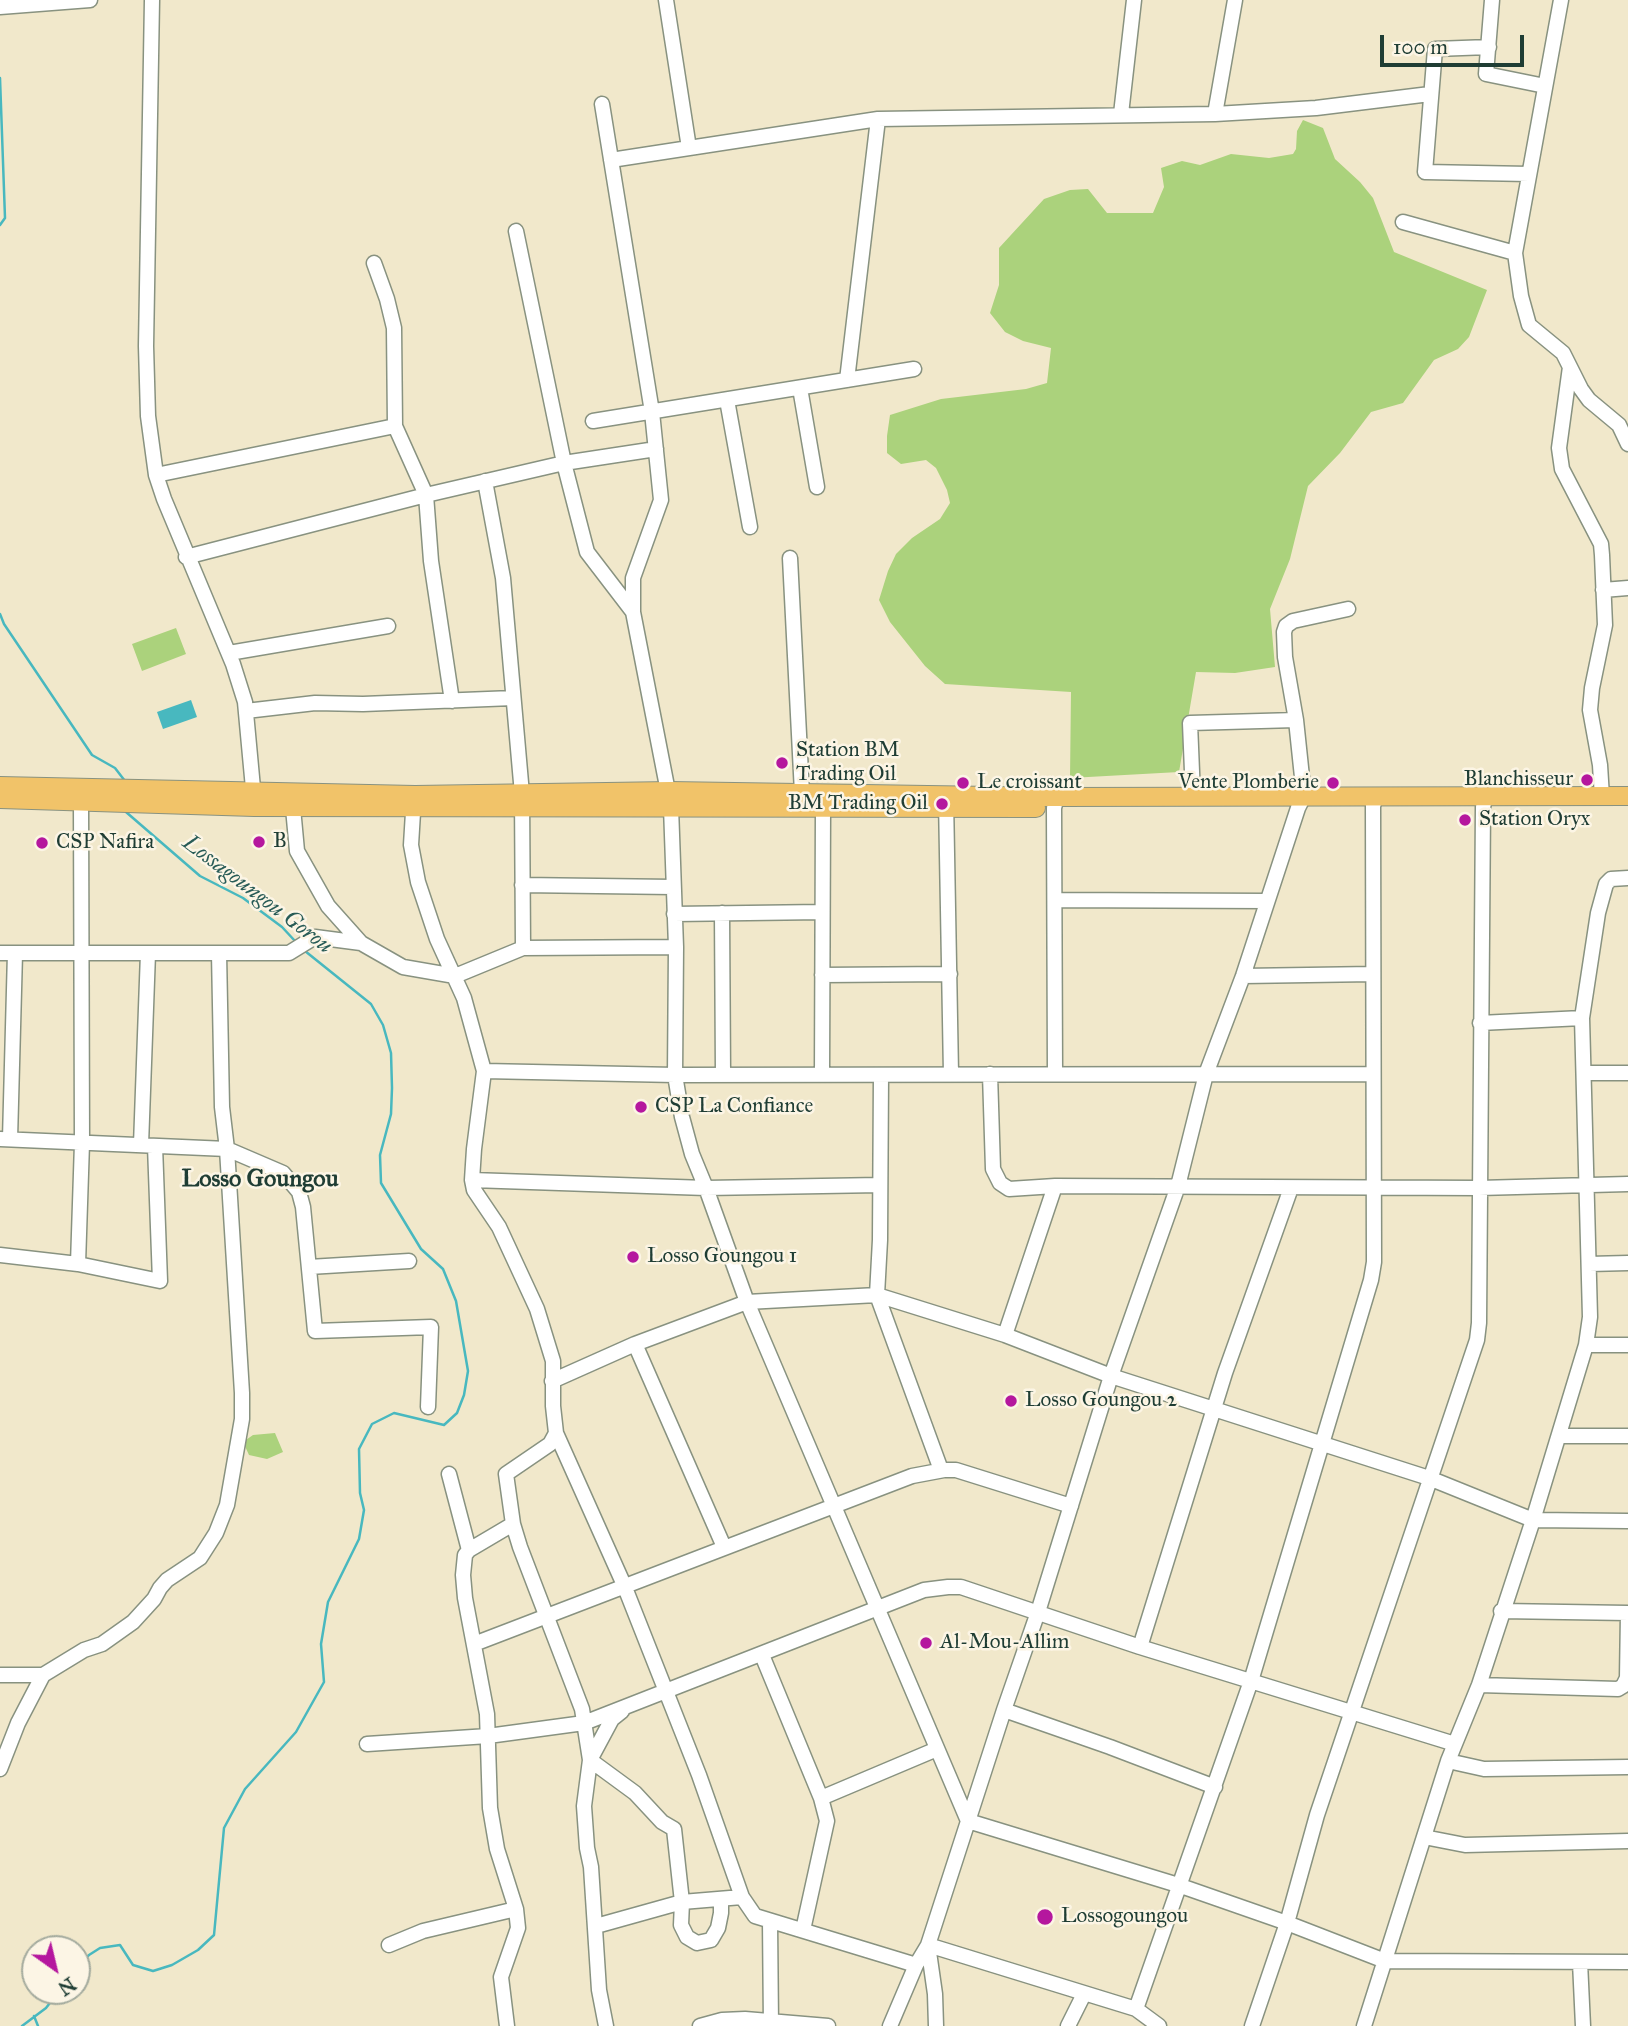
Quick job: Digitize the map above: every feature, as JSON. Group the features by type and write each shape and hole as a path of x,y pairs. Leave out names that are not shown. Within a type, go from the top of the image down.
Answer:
{"main road":[{"path":"0,786 254,800 293,808 414,802"},
{"path":"0,799 414,802 671,799 802,793 946,801 1374,802 1628,796"},
{"path":"1055,802 1194,796 1301,802"},
{"path":"671,799 823,808 946,801"},
{"path":"1485,801 1628,806"}],"street":[{"path":"0,7 90,0"},
{"path":"152,0 146,346 148,416 156,475 186,557 229,653 245,702 254,800"},
{"path":"666,0 689,148"},
{"path":"1121,114 1134,0"},
{"path":"1215,114 1235,0"},
{"path":"1492,0 1486,74 1545,86"},
{"path":"1561,0 1515,253 1521,296 1527,320 1535,331 1563,353 1589,400 1619,425 1628,444"},
{"path":"1489,47 1435,48 1425,172 1529,174"},
{"path":"611,160 878,119 1215,114 1316,108 1430,94"},
{"path":"602,104 652,412 661,500 634,578 632,612 671,799 676,947 675,1075 682,1117 692,1154 747,1302 968,1821 1178,1885 1385,1961 1628,1962"},
{"path":"847,380 878,119"},
{"path":"1403,222 1515,253"},
{"path":"516,230 564,463 587,552 632,612"},
{"path":"374,263 394,328 395,426 426,495 431,561 452,702"},
{"path":"1570,366 1559,448 1562,468 1601,544 1604,639 1592,688 1590,710 1600,765 1602,797"},
{"path":"593,421 914,369"},
{"path":"800,388 817,487"},
{"path":"727,400 750,527"},
{"path":"1608,416 1628,423"},
{"path":"156,475 395,426"},
{"path":"186,557 485,481 564,463 656,449"},
{"path":"485,481 503,578 522,800 523,948"},
{"path":"790,558 802,793"},
{"path":"1603,590 1628,588"},
{"path":"890,2026 916,1965 928,1945 1038,1612 1111,1376 1178,1186 1206,1074 1243,976 1301,802 1296,720 1283,638 1286,626 1293,621 1348,609"},
{"path":"229,653 388,625"},
{"path":"246,712 316,703 452,702 513,698"},
{"path":"1194,796 1190,723 1296,720"},
{"path":"78,1264 82,1143 81,800"},
{"path":"946,801 951,1074"},
{"path":"1252,2026 1287,1923 1306,1852 1477,1340 1485,801"},
{"path":"414,802 411,845 418,882 437,939 464,998 484,1071 472,1181 474,1190 499,1227 537,1309 553,1361 556,1433 624,1586 699,1775 742,1897 755,1916 916,1965"},
{"path":"1055,802 1055,1074"},
{"path":"1136,2009 1251,1682 1371,1280 1374,1262 1374,802"},
{"path":"293,808 297,851 328,906 361,943 403,967 455,976 523,948 676,947"},
{"path":"822,1075 823,808"},
{"path":"1364,2026 1448,1761 1479,1685 1533,1520 1586,1345 1590,1317 1582,1018 1593,939 1606,884 1611,879 1628,878"},
{"path":"522,885 673,887"},
{"path":"1055,900 1267,901"},
{"path":"674,914 822,912"},
{"path":"722,913 723,1075"},
{"path":"361,943 315,937 289,953 8,953 5,1139 227,1149 283,1173 299,1192 303,1207 315,1331 431,1327 428,1407"},
{"path":"0,1255 78,1264 160,1281 148,1145 148,953"},
{"path":"0,1675 43,1675 85,1650 102,1644 133,1622 167,1580 200,1558 216,1532 227,1505 243,1419 241,1353 222,1107 219,953"},
{"path":"822,975 950,974"},
{"path":"1243,976 1373,974"},
{"path":"1480,1023 1582,1018"},
{"path":"484,1071 675,1075 1373,1074"},
{"path":"1585,1073 1628,1073"},
{"path":"881,1074 877,1295 941,1470"},
{"path":"990,1074 992,1165 996,1177 1009,1189 1055,1186 1479,1188 1628,1184"},
{"path":"472,1181 706,1188 880,1185"},
{"path":"1005,1335 1055,1186"},
{"path":"1140,1647 1233,1350 1291,1188"},
{"path":"309,1267 409,1261"},
{"path":"1588,1264 1628,1263"},
{"path":"552,1381 635,1344 747,1302 877,1295 1005,1335 1111,1376 1429,1478 1533,1520 1628,1521"},
{"path":"635,1344 724,1547"},
{"path":"1586,1345 1628,1345"},
{"path":"556,1433 550,1444 506,1474 513,1524 582,1709 590,1760 584,1806 596,1926 599,1990 606,2026"},
{"path":"1559,1436 1628,1436"},
{"path":"474,1644 912,1476 941,1470 972,1474 1071,1506"},
{"path":"449,1474 469,1550"},
{"path":"508,2026 501,1977 518,1928 516,1909 497,1849 490,1808 485,1702 463,1575 465,1555 469,1550 513,1524"},
{"path":"367,1744 488,1736 584,1723 925,1590 961,1587 1140,1647 1455,1744"},
{"path":"1479,1685 1618,1689 1623,1686 1626,1678 1628,1613 1502,1611"},
{"path":"762,1655 821,1798 827,1821 827,1832 803,1930"},
{"path":"0,1769 18,1723 43,1675"},
{"path":"590,1760 612,1719 625,1707"},
{"path":"1004,1710 1214,1787"},
{"path":"821,1798 937,1749"},
{"path":"590,1760 635,1793 662,1822 674,1829 683,1933 694,1942 705,1943 711,1940 718,1928 721,1899"},
{"path":"1448,1761 1484,1769 1628,1767"},
{"path":"1424,1837 1465,1845 1628,1841"},
{"path":"596,1926 682,1902 742,1897"},
{"path":"388,1945 423,1931 516,1909"},
{"path":"770,1921 771,2023"},
{"path":"928,1945 1136,2009 1159,2026"},
{"path":"928,1945 935,1994 936,2026"},
{"path":"1580,1962 1583,2026"},
{"path":"1068,2026 1084,1994"},
{"path":"700,2026 722,2020 828,2026"}],"green space":[{"path":"1303,120 1323,128 1335,159 1373,198 1394,252 1487,290 1469,337 1458,349 1434,360 1403,403 1371,412 1340,453 1308,486 1290,559 1270,609 1275,667 1235,673 1196,672 1179,772 1070,778 1071,692 945,684 925,666 890,622 879,600 896,554 912,538 940,519 950,503 936,468 926,460 901,464 887,453 890,415 941,399 1026,389 1047,383 1051,348 1023,341 1005,332 990,313 999,285 999,248 1044,199 1070,190 1088,189 1107,213 1153,213 1164,187 1161,168 1182,161 1200,165 1231,154 1269,158 1293,154 1297,131"},
{"path":"176,628 186,654 142,671 132,644"},
{"path":"275,1433 283,1452 267,1459 249,1455 243,1442 253,1435"}],"water":[{"path":"191,700 197,717 163,729 157,712"}],"waterway":[{"name":"Lossagoungou Gorou","path":"0,78 5,218 0,225"},
{"name":"Lossagoungou Gorou","path":"0,614 4,624 92,755 115,768 125,781"},
{"name":"Lossagoungou Gorou","path":"126,812 200,876 243,898 282,927 295,941"},
{"name":"Lossagoungou Gorou","path":"91,1954 100,1948 120,1945 133,1965 153,1971 172,1965 198,1950 214,1935 224,1828 245,1789 296,1732 324,1682 321,1644 328,1602 359,1539 364,1510 360,1493 359,1449 372,1424 394,1413 444,1425 457,1413 464,1395 468,1371 456,1301 443,1269 421,1249 381,1183 380,1155 391,1114 392,1088 391,1053 383,1025 371,1004 305,951"},
{"name":"Lossagoungou Gorou","path":"22,2026 48,2005"},
{"path":"34,2016 38,2026"}],"place":[{"name":"Station BM Trading Oil","path":"782,763"},
{"name":"Blanchisseur","path":"1587,780"},
{"name":"Le croissant","path":"963,783"},
{"name":"Vente Plomberie","path":"1333,783"},
{"name":"BM Trading Oil","path":"942,804"},
{"name":"Station Oryx","path":"1465,820"},
{"name":"B","path":"259,842"},
{"name":"CSP Nafira","path":"42,843"},
{"name":"CSP La Confiance","path":"641,1107"},
{"name":"Losso Goungou 1","path":"633,1257"},
{"name":"Losso Goungou 2","path":"1011,1401"},
{"name":"Al-Mou-Allim","path":"926,1643"},
{"name":"Lossogoungou","path":"1045,1917"}],"district":[{"name":"Losso Goungou","path":"260,1180"}]}
